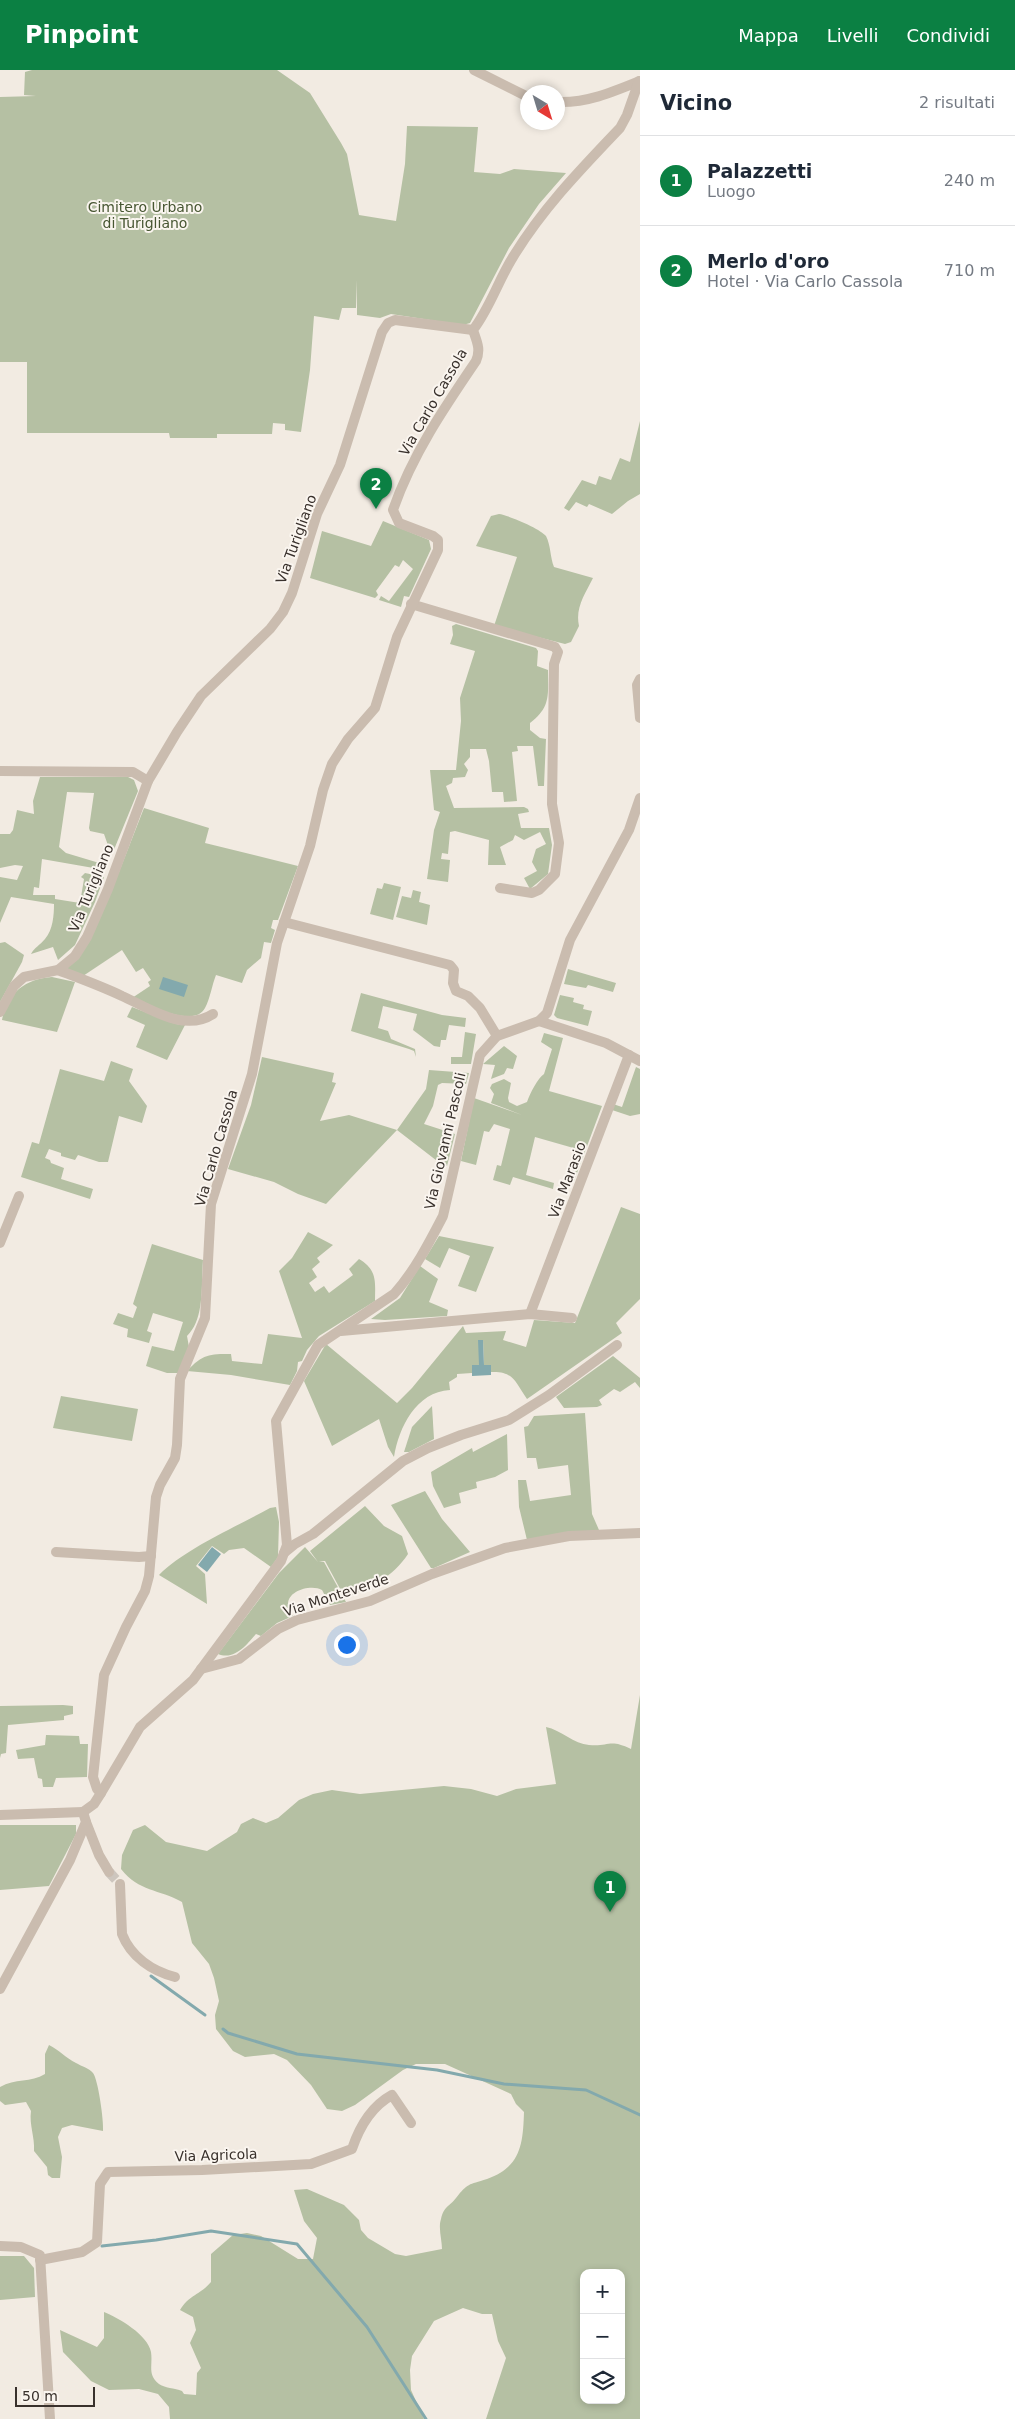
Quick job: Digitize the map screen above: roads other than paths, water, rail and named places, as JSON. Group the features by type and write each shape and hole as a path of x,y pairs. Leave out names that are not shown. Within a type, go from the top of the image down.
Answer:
{"street":[{"path":"474,70 520,93"},
{"path":"565,102 574,103 640,81"},
{"path":"473,330 481,320 512,258 557,194 620,128 640,81"},
{"name":"Via Turigliano","path":"58,970 75,956 86,938 114,875 148,781 176,732 201,696 270,629 284,612 292,593 317,514 340,465 382,332 388,323 395,320 473,330"},
{"name":"Via Carlo Cassola","path":"101,1793 97,1789 93,1777 104,1675 145,1591 151,1556 156,1498 160,1485 175,1458 178,1444 180,1380 205,1318 211,1204 252,1074 268,986 284,922 310,846 322,790 332,764 348,739 375,708 392,652 411,604 435,558 439,544 433,536 399,522 393,510 418,454 438,417 476,361 479,353 478,343 473,330"},
{"path":"411,604 549,645 558,652 554,664 552,758 552,804 559,843 555,874 539,890 532,893 500,888"},
{"path":"640,679 637,685 640,718"},
{"path":"0,771 116,770 133,772 148,781"},
{"path":"640,798 629,830 570,940 546,1012 539,1022 606,1043 640,1061"},
{"path":"284,922 453,967 453,984 456,991 468,996 480,1008 497,1036"},
{"path":"0,1012 14,986 24,977 58,970 122,996 156,1013 178,1020 195,1021 206,1019 213,1014"},
{"name":"Via Giovanni Pascoli","path":"201,1669 281,1561 287,1545 276,1421 318,1345 394,1294 402,1285 443,1216 480,1055 497,1036 539,1022"},
{"name":"Via Marasio","path":"530,1314 629,1055"},
{"path":"0,1243 19,1196"},
{"path":"338,1331 530,1314 572,1318"},
{"name":"Via Giovanni Pascoli","path":"284,1553 313,1534 403,1461 428,1448 461,1435 509,1420 548,1395 617,1345"},
{"name":"Via Monteverde","path":"201,1669 239,1659 285,1625 325,1611 370,1600 432,1574 505,1548 569,1536 640,1533"},
{"path":"56,1552 139,1557 151,1556"},
{"path":"0,1989 70,1860 85,1817 140,1727 182,1691 201,1669"},
{"path":"0,1815 85,1817"},
{"path":"85,1817 98,1855 110,1872"},
{"path":"120,1884 122,1934 124,1940 147,1965 160,1973 175,1977"},
{"name":"Via Agricola","path":"40,2260 82,2252 97,2242 100,2184 108,2172 311,2164 352,2149 358,2129 383,2100 392,2095 411,2123"},
{"path":"0,2246 21,2246 38,2252 50,2419"}],"water":[{"path":"163,977 188,985 184,997 159,989"},
{"path":"478,1340 483,1340 484,1365 491,1365 491,1375 472,1376 472,1365 479,1365"},
{"path":"212,1547 221,1554 207,1572 198,1565"}],"waterway":[{"path":"151,1976 205,2015"},
{"path":"223,2029 228,2033 297,2054 437,2070 504,2084 586,2090 640,2115"},
{"path":"102,2246 211,2231 297,2244 367,2327 426,2419"}],"tunnel":[{"path":"109,1872 120,1884"}],"place":[{"name":"Merlo d'oro","path":"376,509"},
{"name":"Palazzetti","path":"610,1912"}],"park label":[{"name":"Cimitero Urbano di Turigliano","path":"145,216"}]}
